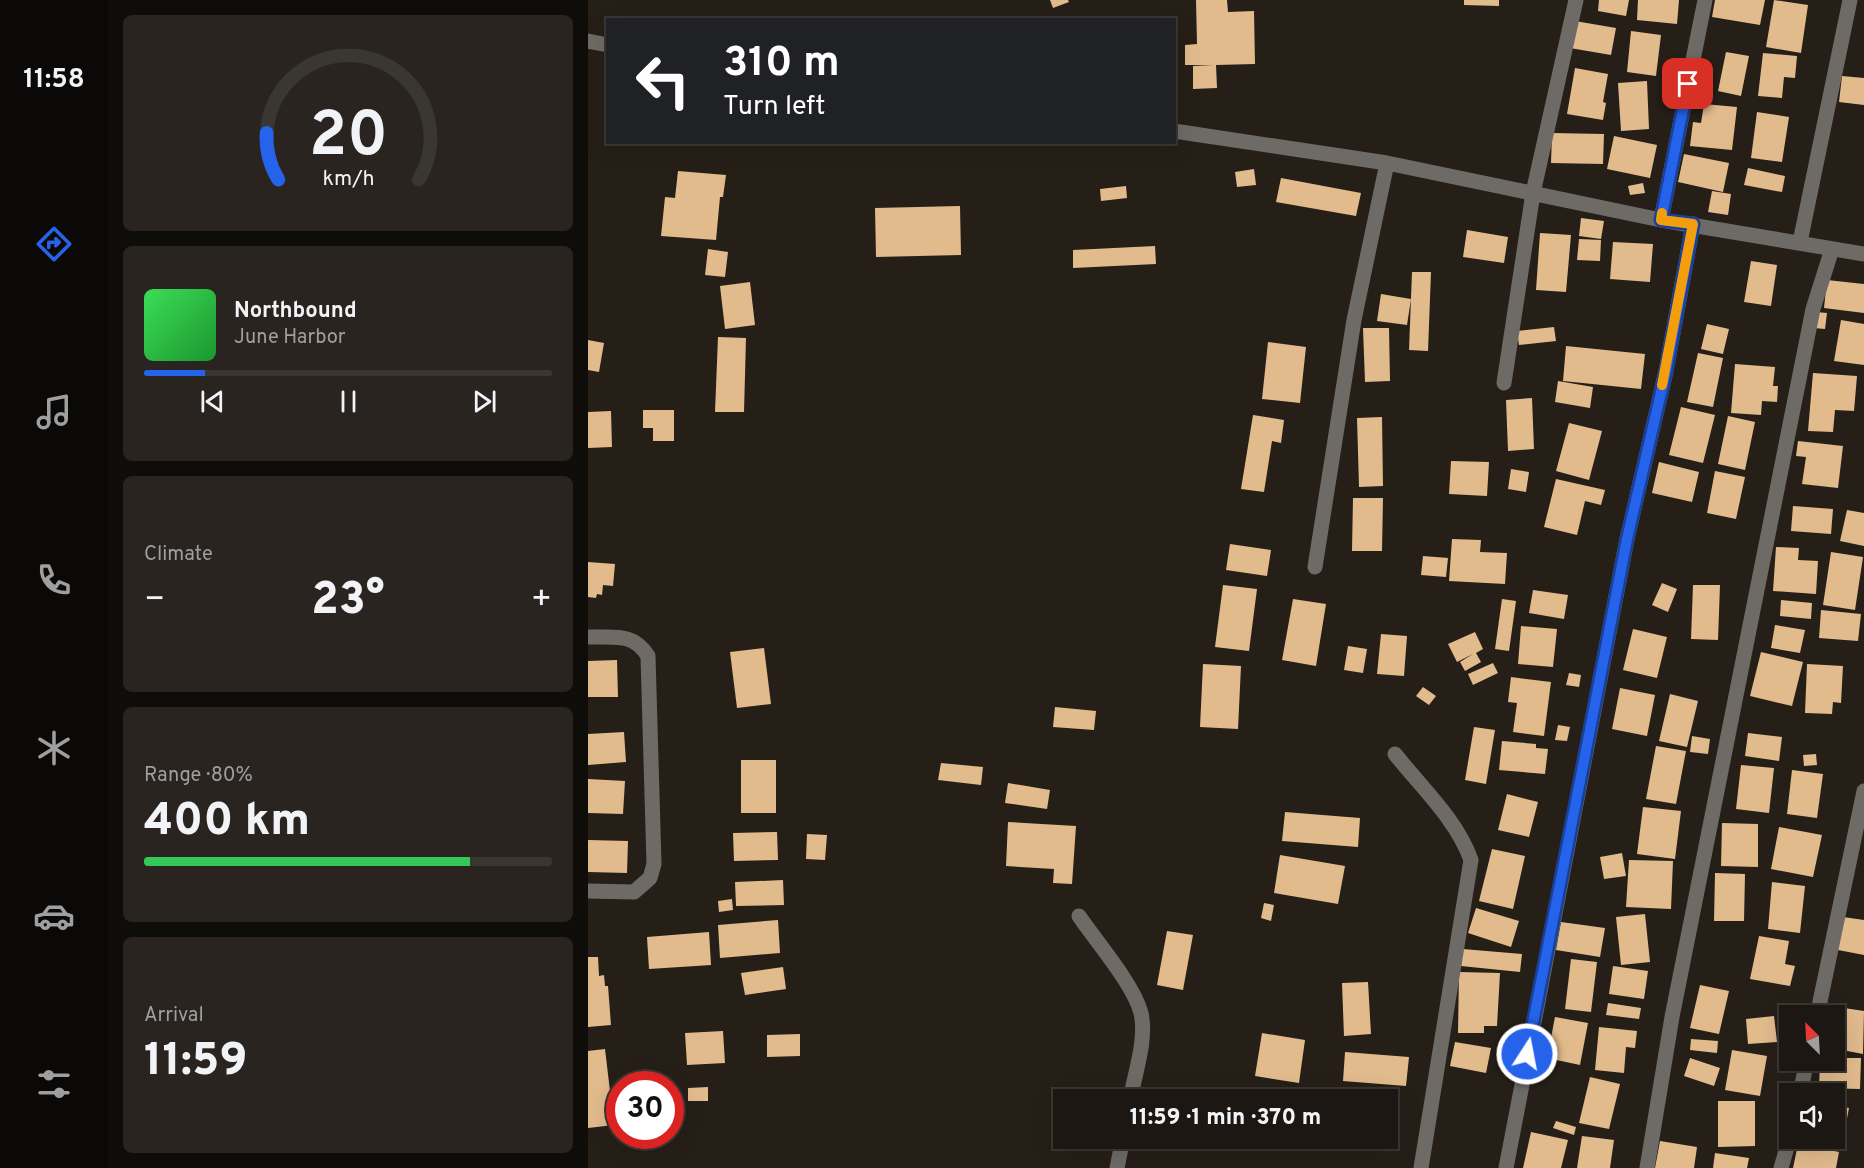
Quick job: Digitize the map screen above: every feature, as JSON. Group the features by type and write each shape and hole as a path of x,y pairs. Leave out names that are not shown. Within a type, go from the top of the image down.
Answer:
{"street":[{"path":"1504,383 1533,193 1575,0"},
{"path":"1661,220 1705,0"},
{"path":"1800,242 1850,0"},
{"path":"588,41 606,45"},
{"path":"1176,131 1387,163 1661,220 1864,254"},
{"path":"1315,567 1354,320 1387,163"},
{"path":"1506,1168 1627,539 1666,371 1693,224"},
{"path":"1647,1168 1672,1017 1811,321 1832,249"},
{"path":"588,637 629,638 640,644 648,656 654,864 650,878 634,892 588,891"},
{"path":"1395,754 1453,827 1465,844 1471,860 1421,1168"},
{"path":"1819,1005 1864,791"},
{"path":"1079,916 1134,994 1141,1013 1142,1031 1132,1089"},
{"path":"1117,1168 1121,1149"},
{"path":"1781,1168 1787,1149"}],"building":[{"path":"1050,0 1068,0 1069,2 1053,8"},
{"path":"1196,0 1227,0 1228,12 1254,11 1255,64 1216,65 1217,88 1193,89 1193,66 1213,65 1185,65 1185,45 1197,44"},
{"path":"1464,0 1499,0 1499,6 1464,5"},
{"path":"1599,0 1629,0 1626,16 1598,11"},
{"path":"1638,0 1679,0 1677,24 1637,20"},
{"path":"1715,0 1765,0 1760,25 1712,17"},
{"path":"1774,0 1808,5 1801,53 1766,47"},
{"path":"1575,21 1616,28 1611,55 1570,48"},
{"path":"1631,31 1661,35 1656,76 1627,72"},
{"path":"1726,52 1749,56 1741,96 1718,91"},
{"path":"1763,53 1797,56 1795,78 1784,77 1782,98 1758,96"},
{"path":"1575,68 1608,74 1603,102 1606,103 1603,120 1567,114"},
{"path":"1842,76 1864,78 1864,105 1839,102"},
{"path":"1647,81 1649,129 1621,131 1618,83"},
{"path":"1704,104 1737,107 1732,150 1690,146 1693,122 1701,123"},
{"path":"1757,112 1789,117 1782,162 1751,158"},
{"path":"1552,133 1604,134 1603,164 1551,163"},
{"path":"1614,136 1657,145 1650,178 1607,169"},
{"path":"1684,154 1729,163 1723,192 1678,182"},
{"path":"1748,168 1785,176 1782,192 1744,185"},
{"path":"1254,169 1256,185 1237,187 1235,172"},
{"path":"678,171 726,175 723,197 720,197 716,240 661,236 665,197 675,198"},
{"path":"1281,178 1361,193 1356,216 1276,202"},
{"path":"1643,183 1645,193 1630,195 1628,186"},
{"path":"1126,186 1127,198 1101,201 1100,189"},
{"path":"1712,191 1731,194 1728,215 1708,212"},
{"path":"960,206 961,255 876,257 875,208"},
{"path":"1581,218 1604,221 1601,239 1579,236"},
{"path":"1467,230 1508,237 1504,263 1463,257"},
{"path":"1540,233 1571,235 1566,292 1536,290"},
{"path":"1579,239 1601,240 1600,261 1577,260"},
{"path":"1613,242 1653,244 1650,282 1610,279"},
{"path":"1155,246 1156,264 1073,268 1073,250"},
{"path":"708,249 728,252 725,277 705,275"},
{"path":"1751,261 1777,265 1771,306 1744,302"},
{"path":"1412,272 1431,272 1428,351 1409,350"},
{"path":"1827,280 1864,284 1864,313 1824,308"},
{"path":"750,282 755,325 725,329 720,286"},
{"path":"1381,294 1411,299 1407,325 1377,321"},
{"path":"1816,312 1827,313 1825,329 1814,328"},
{"path":"1841,320 1864,324 1864,365 1834,361"},
{"path":"1707,324 1729,329 1723,354 1701,349"},
{"path":"1554,327 1556,341 1519,345 1517,331"},
{"path":"1363,328 1389,328 1390,381 1365,382"},
{"path":"718,337 746,338 744,412 715,412"},
{"path":"588,340 604,343 599,372 588,370"},
{"path":"1268,342 1306,347 1300,403 1262,399"},
{"path":"1566,346 1645,354 1641,389 1563,381"},
{"path":"1698,353 1723,358 1713,407 1687,402"},
{"path":"1735,364 1775,367 1773,386 1778,386 1777,402 1762,401 1761,415 1731,413"},
{"path":"1813,373 1857,376 1854,411 1835,410 1833,432 1808,431"},
{"path":"1558,381 1593,387 1590,408 1555,402"},
{"path":"1532,398 1534,449 1508,451 1506,400"},
{"path":"1681,407 1715,415 1703,463 1669,455"},
{"path":"643,410 674,410 674,441 653,441 653,428 643,428"},
{"path":"611,411 612,447 588,448 588,412"},
{"path":"1253,415 1284,420 1281,443 1272,441 1264,492 1241,489"},
{"path":"1728,416 1755,422 1745,470 1718,464"},
{"path":"1382,417 1383,486 1359,487 1357,418"},
{"path":"1569,423 1602,431 1589,480 1556,471"},
{"path":"1798,441 1843,446 1838,488 1802,484 1806,457 1796,456"},
{"path":"1451,461 1489,462 1487,496 1449,494"},
{"path":"1659,462 1699,472 1692,502 1652,493"},
{"path":"1511,469 1529,472 1526,492 1508,489"},
{"path":"1715,471 1745,477 1736,519 1707,513"},
{"path":"1556,479 1605,490 1601,505 1585,501 1577,535 1544,527"},
{"path":"1353,498 1383,498 1382,551 1352,551"},
{"path":"1793,506 1833,509 1831,534 1791,531"},
{"path":"1847,510 1864,513 1864,546 1840,541"},
{"path":"1452,539 1481,540 1480,552 1507,553 1505,584 1449,581"},
{"path":"1230,544 1271,550 1267,576 1226,570"},
{"path":"1776,547 1799,548 1798,560 1818,561 1816,594 1773,591"},
{"path":"1831,552 1863,557 1855,610 1823,605"},
{"path":"1423,556 1448,558 1446,577 1421,575"},
{"path":"588,562 615,564 613,586 603,585 602,595 597,594 596,598 588,597"},
{"path":"1662,583 1677,589 1668,612 1652,605"},
{"path":"1223,585 1257,589 1249,651 1215,647"},
{"path":"1693,585 1720,585 1718,640 1691,639"},
{"path":"1533,590 1568,595 1564,619 1529,613"},
{"path":"1293,599 1326,604 1316,666 1282,660"},
{"path":"1502,599 1516,601 1509,651 1495,649"},
{"path":"1781,600 1812,603 1811,619 1780,616"},
{"path":"1821,610 1861,614 1858,641 1819,638"},
{"path":"1775,625 1805,630 1800,653 1771,648"},
{"path":"1521,626 1557,629 1553,667 1518,664"},
{"path":"1633,629 1667,637 1657,678 1623,670"},
{"path":"1475,632 1483,649 1476,653 1481,662 1465,671 1460,662 1473,654 1457,662 1448,644"},
{"path":"1381,634 1407,636 1404,676 1377,674"},
{"path":"1348,646 1367,649 1363,673 1344,670"},
{"path":"764,648 771,704 737,708 730,652"},
{"path":"1761,652 1803,662 1792,706 1750,696"},
{"path":"617,660 618,697 588,697 588,661"},
{"path":"1493,663 1498,673 1473,685 1468,674"},
{"path":"1203,664 1241,666 1238,729 1200,727"},
{"path":"1807,664 1843,666 1841,703 1833,702 1832,714 1805,713"},
{"path":"1569,673 1581,675 1579,687 1566,685"},
{"path":"1511,677 1551,682 1544,736 1513,732 1517,703 1508,702"},
{"path":"1423,687 1436,696 1429,705 1416,696"},
{"path":"1620,688 1655,695 1647,736 1612,729"},
{"path":"1670,694 1698,701 1687,747 1659,741"},
{"path":"1055,707 1096,711 1094,730 1053,727"},
{"path":"1558,725 1570,727 1567,741 1555,740"},
{"path":"1474,727 1495,730 1486,784 1465,780"},
{"path":"624,732 626,762 588,765 588,734"},
{"path":"1748,733 1782,737 1779,761 1745,756"},
{"path":"1692,736 1710,739 1708,754 1690,752"},
{"path":"1502,741 1536,744 1536,748 1548,749 1545,774 1499,770"},
{"path":"1656,746 1686,751 1676,804 1646,799"},
{"path":"1816,754 1817,765 1804,766 1803,755"},
{"path":"741,760 776,760 776,813 741,813"},
{"path":"941,763 983,767 981,785 938,780"},
{"path":"1741,765 1774,768 1769,813 1736,809"},
{"path":"1792,770 1823,774 1817,818 1787,814"},
{"path":"588,779 625,781 623,814 588,813"},
{"path":"1008,783 1050,790 1047,809 1005,803"},
{"path":"1507,794 1538,802 1529,837 1498,830"},
{"path":"1643,807 1681,811 1675,859 1637,854"},
{"path":"1285,812 1360,818 1358,847 1282,841"},
{"path":"1008,822 1076,826 1072,884 1053,883 1054,869 1006,866"},
{"path":"1722,823 1758,824 1758,867 1721,866"},
{"path":"1779,827 1822,835 1813,877 1771,869"},
{"path":"777,832 778,860 734,861 733,833"},
{"path":"807,834 827,835 825,860 806,859"},
{"path":"588,840 628,841 627,873 588,872"},
{"path":"1492,849 1525,856 1513,909 1479,901"},
{"path":"1622,853 1626,876 1604,879 1600,857"},
{"path":"1280,855 1345,866 1338,904 1274,893"},
{"path":"1629,860 1673,861 1671,909 1626,907"},
{"path":"1715,873 1745,874 1744,921 1714,921"},
{"path":"783,880 784,905 736,906 735,882"},
{"path":"1772,882 1805,886 1800,933 1768,929"},
{"path":"732,899 733,910 719,912 718,901"},
{"path":"1264,903 1274,905 1271,921 1261,918"},
{"path":"1476,908 1519,921 1511,947 1468,933"},
{"path":"1645,914 1650,962 1621,965 1616,917"},
{"path":"1843,917 1864,920 1864,955 1838,950"},
{"path":"778,920 780,953 720,958 718,925"},
{"path":"1561,922 1605,928 1600,957 1556,950"},
{"path":"1167,931 1193,935 1183,990 1157,985"},
{"path":"709,932 711,965 649,969 647,937"},
{"path":"1759,936 1789,941 1785,964 1795,966 1790,986 1750,979"},
{"path":"1463,949 1522,954 1520,972 1461,966"},
{"path":"588,957 598,957 599,976 604,975 605,986 608,986 611,1025 588,1027"},
{"path":"1571,959 1597,962 1591,1012 1565,1009"},
{"path":"1613,966 1648,971 1644,999 1609,994"},
{"path":"783,967 786,989 745,995 741,973"},
{"path":"1459,972 1500,973 1497,1026 1484,1026 1484,1033 1458,1033"},
{"path":"1368,982 1371,1034 1344,1036 1342,983"},
{"path":"1700,985 1729,991 1719,1034 1690,1028"},
{"path":"1608,1003 1641,1008 1639,1019 1606,1015"},
{"path":"1845,1008 1864,1011 1863,1054 1845,1051"},
{"path":"1774,1016 1777,1042 1748,1044 1746,1019"},
{"path":"1555,1017 1588,1023 1580,1065 1547,1058"},
{"path":"1599,1027 1637,1031 1635,1048 1626,1047 1624,1073 1595,1070"},
{"path":"723,1031 725,1063 687,1065 685,1033"},
{"path":"1262,1033 1305,1040 1299,1083 1255,1076"},
{"path":"800,1034 800,1056 767,1057 767,1035"},
{"path":"1691,1039 1718,1041 1717,1053 1690,1050"},
{"path":"1455,1042 1491,1048 1486,1073 1450,1066"},
{"path":"605,1049 608,1071 606,1126 588,1128 588,1051"},
{"path":"1732,1050 1767,1056 1760,1096 1725,1090"},
{"path":"1345,1052 1409,1057 1406,1086 1343,1081"},
{"path":"1690,1058 1720,1068 1714,1086 1684,1076"},
{"path":"1845,1058 1861,1058 1860,1089 1845,1089 1845,1083 1819,1083 1820,1071 1845,1071"},
{"path":"1590,1077 1620,1084 1609,1129 1579,1123"},
{"path":"708,1087 708,1101 688,1101 688,1088"},
{"path":"1718,1101 1755,1101 1755,1146 1718,1147"},
{"path":"1845,1107 1849,1108 1845,1129"},
{"path":"1556,1121 1576,1127 1574,1135 1553,1128"},
{"path":"1531,1132 1568,1140 1561,1168 1523,1168"},
{"path":"1582,1136 1614,1140 1610,1168 1577,1168"},
{"path":"1660,1141 1697,1147 1694,1168 1655,1168"},
{"path":"1797,1149 1824,1149 1839,1152 1836,1168 1793,1168"},
{"path":"1715,1153 1749,1158 1747,1168 1713,1168"}],"slow traffic":[{"path":"1662,213 1661,220 1693,224 1662,385"}],"route":[{"path":"1527,1054 1627,539 1666,371 1693,224 1661,220 1688,84"}]}
